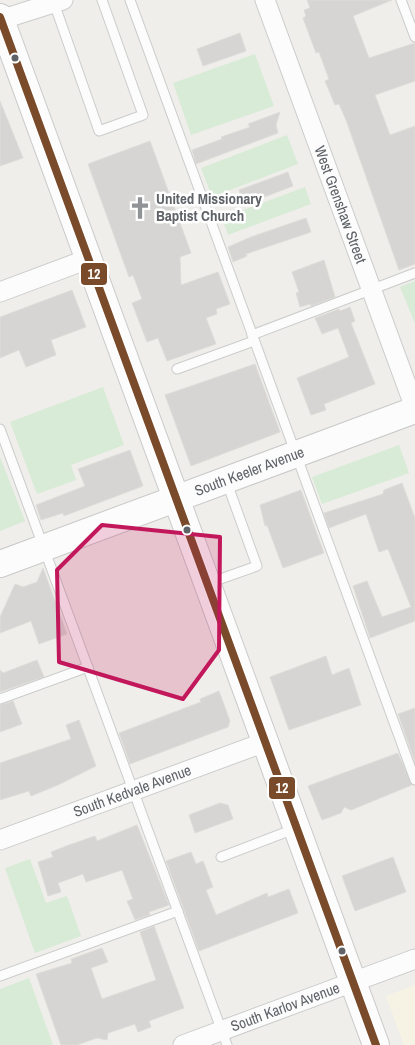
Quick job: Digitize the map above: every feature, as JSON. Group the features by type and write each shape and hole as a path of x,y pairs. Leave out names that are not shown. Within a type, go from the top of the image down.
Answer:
{"main road":[{"path":"0,19 376,1045"},
{"name":"South Keeler Avenue","path":"0,564 415,409"}],"street":[{"name":"West Grenshaw Street","path":"265,0 415,409"},
{"path":"0,19 58,2"},
{"path":"0,292 88,259"},
{"name":"South Kedvale Avenue","path":"0,840 265,742"},
{"name":"South Karlov Avenue","path":"182,1045 225,1038 352,982 415,959"}],"lane":[{"path":"58,2 99,131 143,116 102,0"},
{"path":"130,0 415,780"},
{"path":"401,0 415,37"},
{"path":"177,369 415,273"},
{"path":"0,429 225,1038"},
{"path":"207,584 257,566 226,480"},
{"path":"0,700 88,667"},
{"path":"221,857 296,828"},
{"path":"0,976 178,911"}],"highlighted area":[{"path":"102,525 220,537 219,650 183,699 59,662 57,570"}],"shaded area":[{"path":"415,985 415,1045 404,1045 386,996"}],"green space":[{"path":"255,54 274,106 191,135 173,83"},
{"path":"287,135 298,164 212,197 201,168"},
{"path":"305,187 311,204 228,235 222,218"},
{"path":"415,281 415,324 400,287"},
{"path":"103,387 124,445 71,465 76,480 37,494 10,422"},
{"path":"399,445 409,473 322,504 312,477"},
{"path":"0,457 25,521 0,531"},
{"path":"30,859 46,903 67,896 81,936 35,953 5,868"},
{"path":"29,978 53,1045 0,1045 0,989"}],"building":[{"path":"307,0 392,0 353,16 369,58 415,43 415,81 375,95 390,135 415,126 415,264 399,270 346,120 339,104 335,105 325,81 329,79 319,52 316,53 303,18 306,16 304,10 310,8"},
{"path":"240,33 246,51 203,66 197,49"},
{"path":"0,101 23,158 0,166"},
{"path":"280,112 276,125 278,133 196,164 192,150 250,127 248,124"},
{"name":"United Missionary Baptist Church","path":"150,141 191,253 180,257 181,285 218,272 230,304 216,309 217,314 206,318 216,344 167,361 158,338 147,342 132,303 142,299 133,275 129,277 88,164"},
{"path":"288,172 293,186 244,205 239,190"},
{"path":"306,218 311,232 246,254 247,256 233,262 228,247"},
{"path":"324,260 335,297 311,306 310,304 300,307 296,293 299,292 292,272"},
{"path":"72,290 86,327 51,340 56,355 26,367 19,350 0,358 0,317"},
{"path":"350,307 355,321 351,323 375,384 324,404 326,410 311,415 297,378 349,357 338,328 322,334 315,318"},
{"path":"255,364 280,432 191,466 165,395"},
{"path":"130,450 143,486 64,516 63,513 41,520 36,505 85,486 78,469"},
{"path":"402,483 415,518 415,621 370,638 353,586 367,581 382,617 411,607 388,549 379,552 366,514 329,528 324,513 383,494 384,490"},
{"path":"301,490 324,553 283,568 267,525 265,526 260,505"},
{"path":"43,568 67,634 39,644 31,621 0,633 0,617 15,584 23,587 37,582"},
{"path":"326,656 332,675 349,668 361,705 289,730 270,677"},
{"path":"37,660 44,677 0,692 0,670 3,673"},
{"path":"219,691 230,721 228,727 130,764 119,733 201,702 200,699"},
{"path":"13,701 22,724 0,732 0,705"},
{"path":"415,708 415,762 398,714"},
{"path":"79,720 96,766 31,796 29,791 0,800 0,763 71,739 66,725"},
{"path":"398,753 412,785 351,810 344,807 341,813 322,820 308,786"},
{"path":"220,803 228,805 233,819 195,833 189,815"},
{"path":"137,825 169,905 149,912 150,915 135,920 127,901 133,899 122,870 86,882 83,874 58,883 61,892 48,896 38,862 53,857 51,852 69,845 95,836 97,841"},
{"path":"191,852 196,864 203,861 213,887 206,890 216,915 267,893 268,897 289,889 298,913 199,951 166,861"},
{"path":"393,857 406,892 355,911 342,876"},
{"path":"154,926 184,1008 149,1021 151,1027 138,1032 135,1024 108,1033 107,1040 97,1038 77,1045 61,1045 36,974 72,963 71,959 102,948 108,962 91,968 102,999 156,980 140,932"}],"transit line":[{"name":"12","path":"0,17 376,1045"}],"place":[{"name":"United Missionary Baptist Church","path":"140,208"}]}
